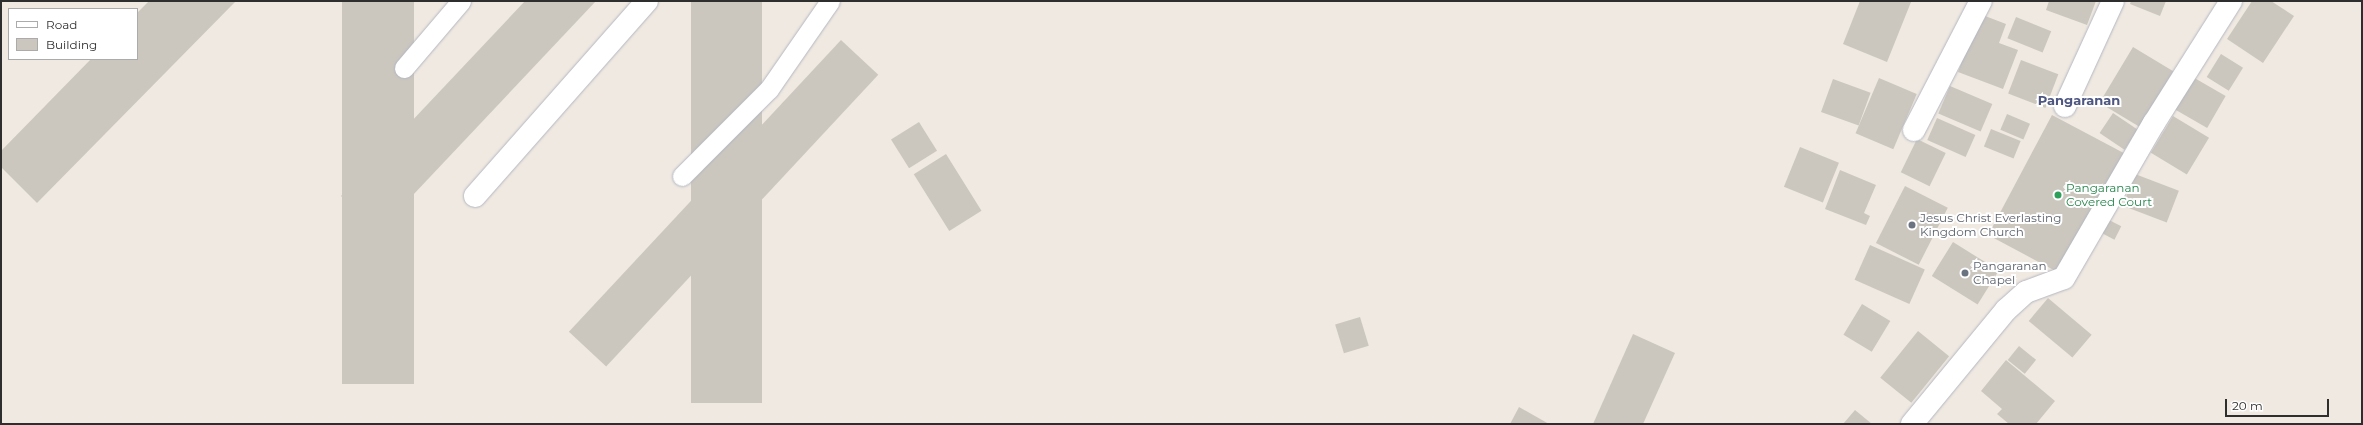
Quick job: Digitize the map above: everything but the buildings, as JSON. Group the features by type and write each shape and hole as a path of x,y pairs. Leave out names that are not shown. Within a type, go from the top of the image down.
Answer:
{"street":[{"path":"475,196 647,1"},
{"path":"1914,130 1981,1"},
{"path":"2065,106 2113,1"},
{"path":"1912,424 2006,310 2026,292 2064,278 2154,123 2231,1"}],"lane":[{"path":"404,68 462,1"},
{"path":"682,176 769,89 830,1"}],"place":[{"name":"Pangaranan Covered Court","path":"2058,195"},
{"name":"Jesus Christ Everlasting Kingdom Church","path":"1912,225"},
{"name":"Pangaranan Chapel","path":"1965,273"}],"district":[{"name":"Pangaranan","path":"2079,100"}]}
